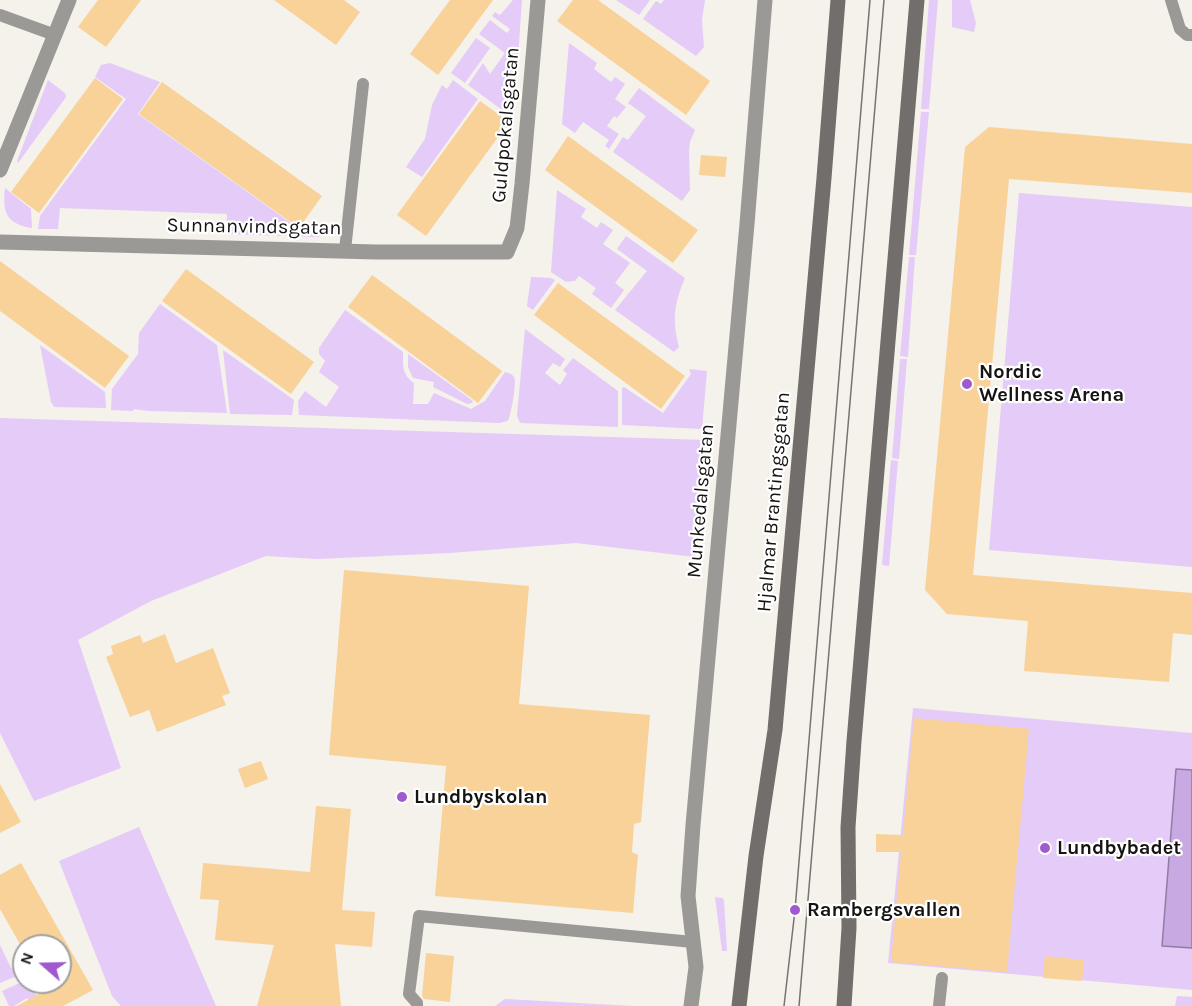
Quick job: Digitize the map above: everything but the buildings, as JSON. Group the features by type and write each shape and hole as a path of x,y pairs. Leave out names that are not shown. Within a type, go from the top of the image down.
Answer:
{"main road":[{"name":"Hjalmar Brantingsgatan","path":"739,1006 756,856 775,730 824,178 837,0"},
{"path":"844,1006 849,928 848,827 854,741 917,0"}],"street":[{"path":"0,170 69,0"},
{"name":"Guldpokalsgatan","path":"507,252 517,228 538,0"},
{"name":"Munkedalsgatan","path":"691,1006 696,967 688,896 693,825 765,0"},
{"name":"Sunnanvindsgatan","path":"0,242 507,252"}],"lane":[{"path":"1172,6 1180,29 1187,35 1192,35"},
{"path":"0,15 55,35"},
{"path":"345,250 363,84"},
{"path":"417,1006 409,994 419,916 693,942"},
{"path":"939,1006 942,978"}],"shaded area":[{"path":"513,0 522,0 514,115 509,115 468,85 483,63 490,74 505,53 479,34 490,20 507,33 510,29 492,16 495,12 500,15"},
{"path":"616,0 650,0 639,15"},
{"path":"664,0 705,0 702,20 704,47 696,56 643,19 656,1 661,4"},
{"path":"929,0 938,0 929,109 921,109"},
{"path":"952,0 970,0 976,23 974,32 952,27"},
{"path":"476,38 490,48 465,83 451,73"},
{"path":"569,43 597,63 594,69 611,82 615,77 625,84 615,99 626,107 617,118 614,116 607,126 619,134 609,149 605,146 609,140 583,122 575,133 562,124"},
{"path":"110,63 160,82 138,114 298,228 301,226 308,231 320,234 319,237 226,234 227,214 60,208 58,229 38,229 40,216 126,99 95,77 101,65"},
{"path":"48,80 65,93 66,97 18,163 17,161"},
{"path":"453,80 478,99 422,177 406,167 425,139 432,105 442,85 447,89"},
{"path":"639,88 695,130 689,151 690,190 682,201 613,152 623,137 628,140 646,116 628,103"},
{"path":"921,112 929,112 916,255 909,255"},
{"path":"5,188 31,209 32,228 17,224 8,216 4,204"},
{"path":"557,190 586,209 581,217 597,228 601,222 613,230 603,244 630,263 615,283 624,290 611,308 592,294 596,288 579,276 575,281 566,282 551,272"},
{"path":"1019,193 1192,207 1192,567 989,550"},
{"path":"626,236 685,278 676,304 675,329 679,347 674,352 615,310 647,271 617,249"},
{"path":"909,257 915,257 908,357 900,356"},
{"path":"531,277 555,280 533,310 527,306"},
{"path":"160,304 217,345 227,413 111,410 112,389 138,354 139,333"},
{"path":"345,310 403,352 405,373 414,383 413,404 428,404 434,393 471,409 485,401 505,372 511,374 515,385 508,421 499,423 299,415 298,401 305,391 326,407 339,387 319,372 325,361 319,354 319,348"},
{"path":"525,329 565,359 560,367 553,363 545,373 560,385 567,374 563,370 573,358 618,391 618,427 521,423 519,421 517,415"},
{"path":"40,345 105,392 106,408 54,407 51,402"},
{"path":"223,350 294,400 292,415 230,414"},
{"path":"408,354 473,401 472,403 467,404 433,387 434,382 413,378 408,367"},
{"path":"900,359 907,359 899,459 892,458"},
{"path":"689,369 707,371 702,429 622,425 622,388 624,387 663,413 691,374"},
{"path":"0,418 706,440 695,557 576,543 450,553 317,559 266,556 151,601 78,640 121,768 34,801 0,733"},
{"path":"891,460 898,461 889,566 882,565"},
{"name":"Lundbybadet","path":"913,708 1192,733 1192,990 888,963"},
{"path":"1176,769 1192,770 1192,948 1162,946"},
{"path":"139,827 216,1006 121,1006 112,996 59,861"},
{"path":"715,897 724,900 727,951 722,951"},
{"path":"0,945 12,968 12,978 0,983"},
{"path":"12,986 12,994 36,994 42,1006 32,1006 27,998 14,1006 9,1006 2,991"},
{"path":"1177,996 1192,997 1192,1006 1175,1006"},
{"path":"505,999 633,1006 495,1006"}],"tram line":[{"path":"784,1006 795,910 870,0"},
{"path":"799,1006 884,0"}],"place":[{"name":"Nordic Wellness Arena","path":"967,384"},
{"name":"Lundbyskolan","path":"402,797"},
{"name":"Lundbybadet","path":"1045,848"},
{"name":"Rambergsvallen","path":"795,910"}]}
